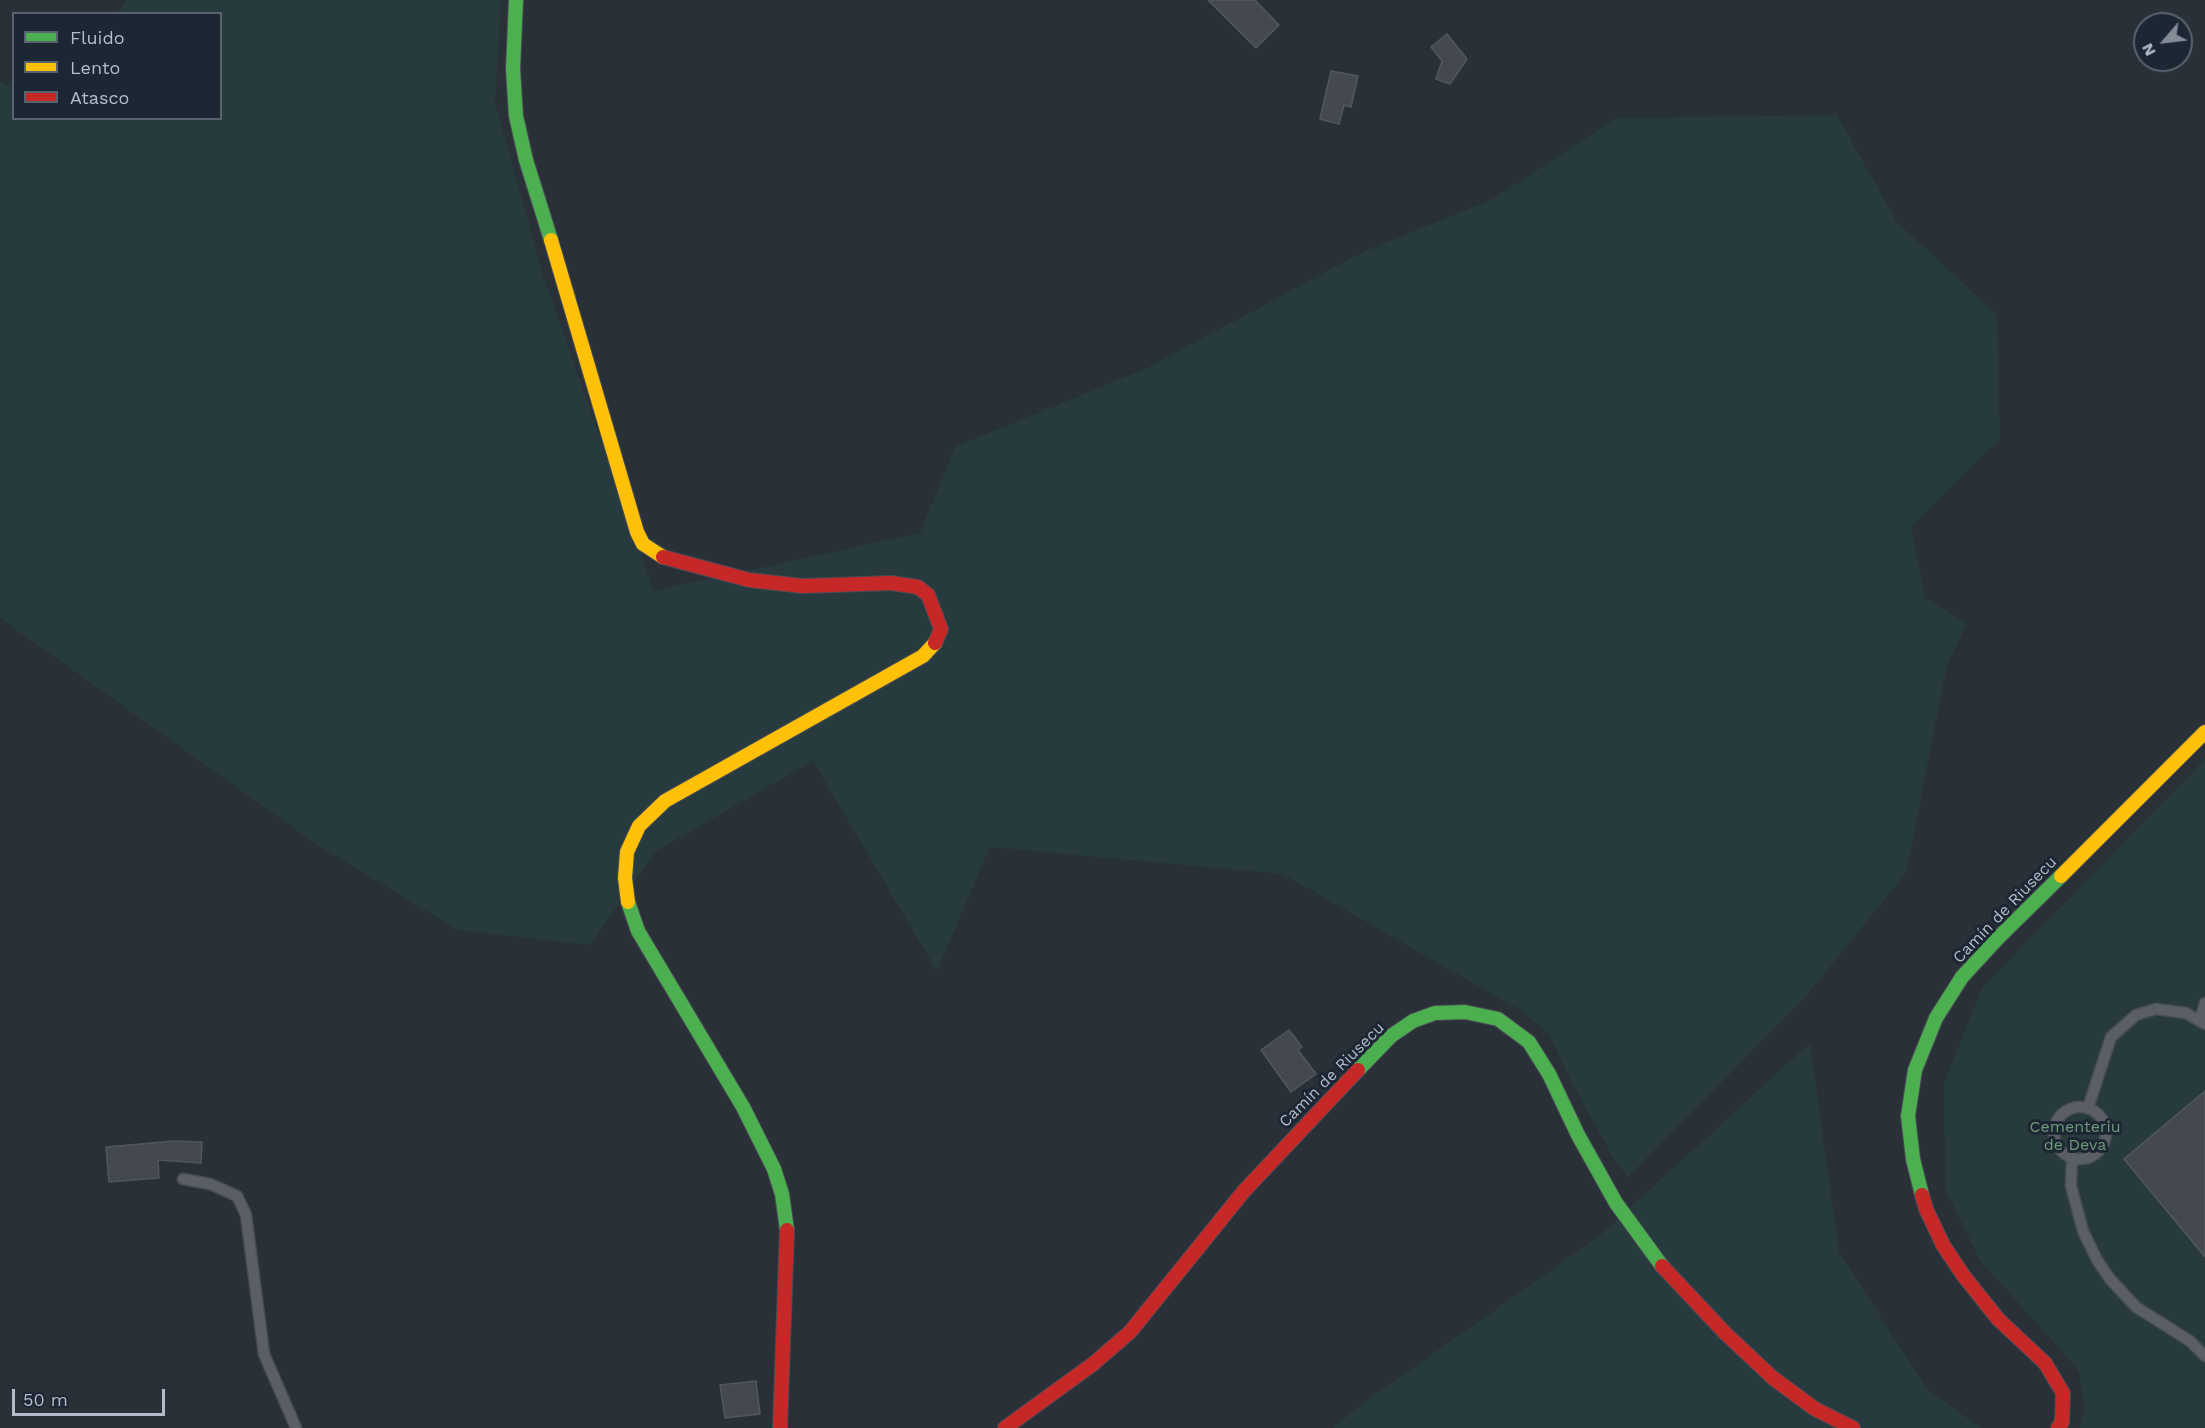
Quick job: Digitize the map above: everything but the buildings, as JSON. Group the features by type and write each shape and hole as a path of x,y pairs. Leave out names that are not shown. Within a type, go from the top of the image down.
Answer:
{"street":[{"path":"516,0 513,69 516,116 525,160 595,385 637,532 643,544 662,557 749,580 803,586 891,583 918,587 928,595 941,629 936,641 923,656 665,801 639,826 627,852 625,878 629,909 638,931 743,1107 774,1169 782,1194 787,1224 780,1428"},
{"name":"Camín de Riusecu","path":"2058,1428 2062,1422 2063,1393 2045,1363 1998,1319 1963,1275 1943,1245 1926,1209 1913,1159 1908,1116 1915,1070 1936,1018 1962,977 1998,938 2205,732"},
{"name":"Camín de Riusecu","path":"1005,1428 1093,1364 1130,1332 1245,1191 1318,1109 1391,1036 1413,1021 1435,1013 1465,1012 1498,1019 1529,1042 1550,1074 1578,1135 1616,1203 1663,1267 1725,1333 1773,1378 1815,1409 1853,1428"}],"lane":[{"path":"2088,1108 2111,1038 2136,1015 2156,1009 2186,1013 2202,1022 2205,1003"},
{"path":"2088,1108 2101,1118 2106,1133 2105,1142 2095,1155 2080,1160 2072,1159 2064,1154 2054,1139 2056,1121 2070,1109 2088,1108"},
{"path":"2072,1159 2071,1186 2083,1231 2097,1260 2110,1279 2136,1307 2190,1341 2205,1356"},
{"path":"183,1179 210,1184 237,1196 246,1215 264,1354 296,1428"}],"green space":[{"path":"126,0 501,0 495,102 543,275 654,591 920,533 955,447 1145,369 1361,253 1493,199 1616,118 1837,115 1896,221 1997,315 2000,439 1911,527 1925,598 1967,624 1947,665 1906,873 1802,1001 1628,1177 1615,1161 1574,1087 1548,1033 1520,1010 1283,874 990,847 937,971 813,761 656,851 590,945 458,930 316,844 0,618 0,81 12,87 12,120 222,120 222,12 119,12"},
{"name":"Cementeriu de Deva","path":"2205,759 2205,1428 2079,1428 2085,1412 2079,1372 1981,1262 1945,1189 1944,1083 1982,988"},
{"path":"1810,1043 1839,1252 1927,1389 1981,1428 1333,1428 1362,1404 1598,1237"}],"traffic: fast":[{"path":"516,0 513,69 516,116 526,160 551,240"},
{"path":"1922,1195 1913,1159 1908,1116 1915,1070 1936,1018 1962,977 2061,876"},
{"path":"628,902 638,931 743,1107 774,1169 782,1194 787,1230"},
{"path":"1358,1070 1391,1036 1413,1021 1435,1013 1465,1012 1498,1019 1529,1042 1549,1074 1578,1135 1616,1203 1662,1266"}],"traffic: slow":[{"path":"551,240 637,532 643,544 663,557"},
{"path":"628,902 625,878 627,852 639,826 665,801 923,656 935,643"},
{"path":"2061,876 2205,732"}],"traffic: jam":[{"path":"663,557 749,580 803,586 891,583 918,587 928,595 941,629 935,643"},
{"path":"1005,1428 1093,1364 1130,1332 1244,1191 1358,1070"},
{"path":"1922,1195 1943,1245 1963,1275 1998,1319 2045,1363 2063,1393 2062,1422 2058,1428"},
{"path":"780,1428 787,1230"},
{"path":"1662,1266 1725,1333 1773,1378 1815,1409 1853,1428"}]}
